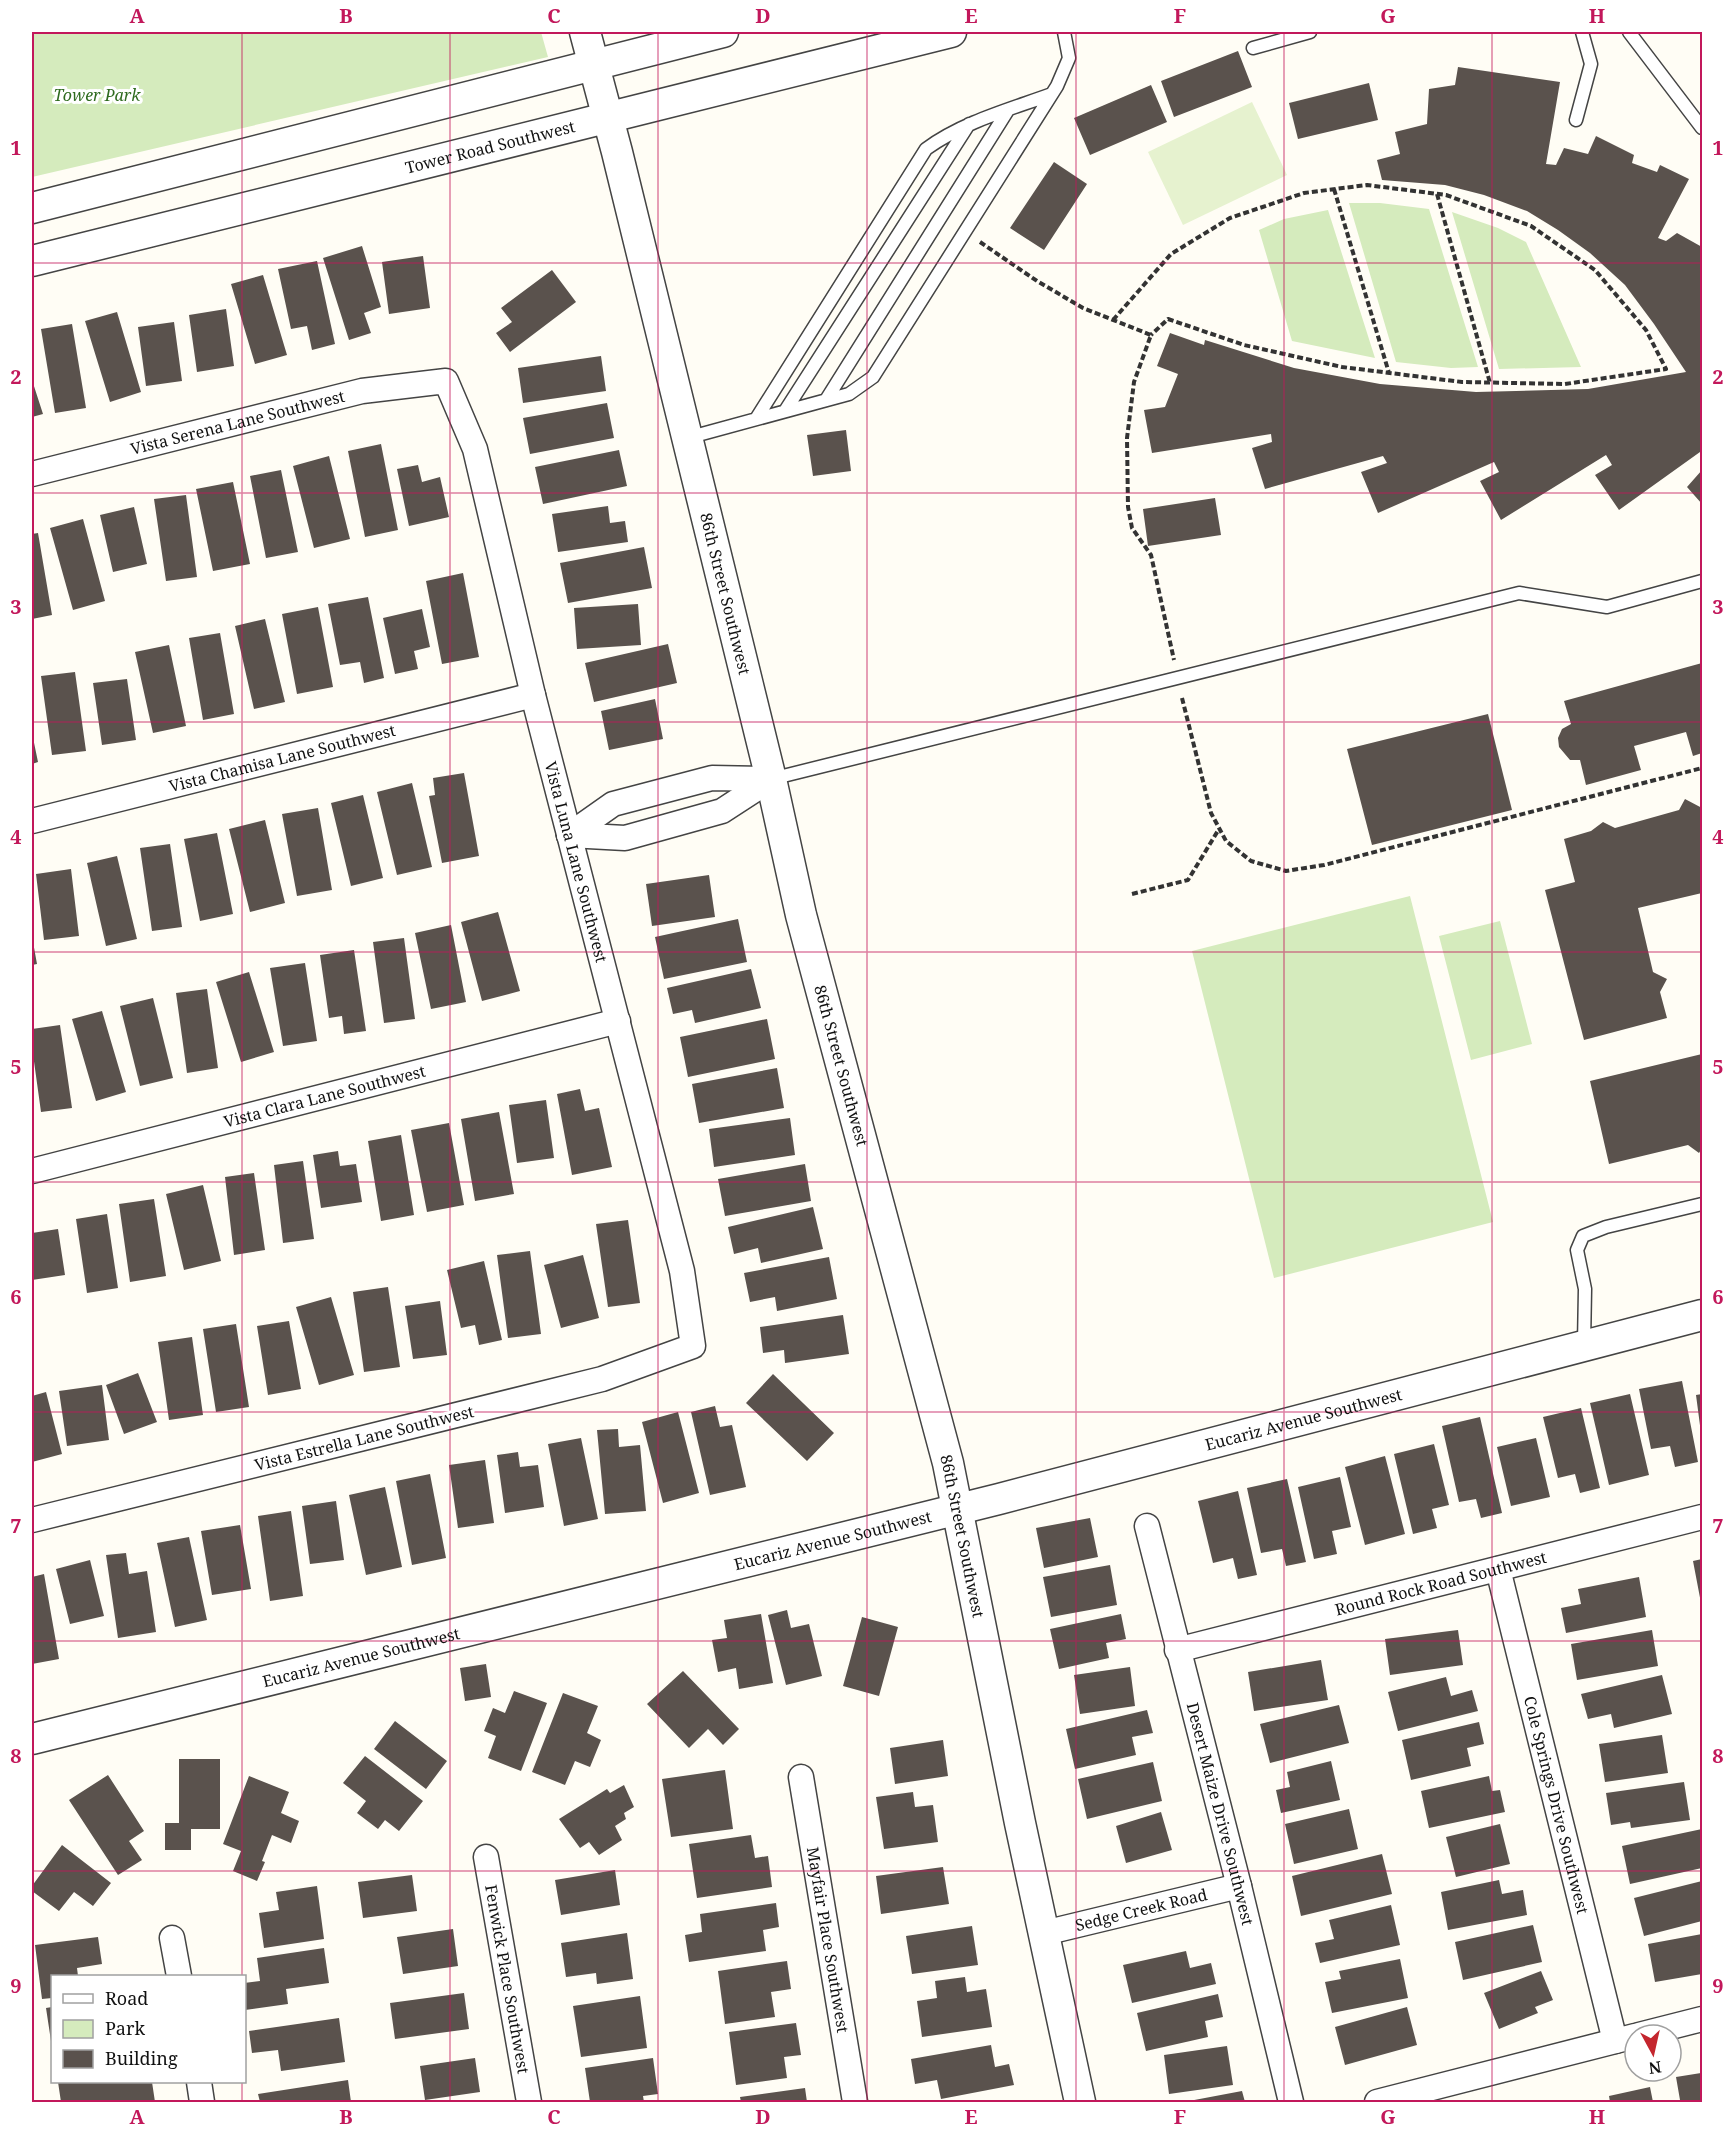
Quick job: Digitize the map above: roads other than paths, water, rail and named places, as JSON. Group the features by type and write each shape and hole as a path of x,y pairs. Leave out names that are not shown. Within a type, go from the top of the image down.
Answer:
{"street":[{"name":"86th Street Southwest","path":"585,32 609,118 771,779 801,915 948,1463 1020,1823 1080,2103"},
{"path":"32,208 723,32"},
{"name":"Tower Road Southwest","path":"32,261 951,32"},
{"name":"Vista Serena Lane Southwest","path":"32,474 362,391 446,381"},
{"name":"Vista Luna Lane Southwest","path":"446,381 475,449 533,695 682,1271 693,1346"},
{"name":"Vista Chamisa Lane Southwest","path":"32,821 533,695"},
{"path":"569,835 613,804 712,778 771,779"},
{"path":"569,835 624,838 722,811 771,779"},
{"name":"Vista Clara Lane Southwest","path":"32,1171 618,1021"},
{"name":"Eucariz Avenue Southwest","path":"32,1739 958,1510 1702,1315"},
{"name":"Vista Estrella Lane Southwest","path":"32,1520 602,1379 693,1346"},
{"name":"Round Rock Road Southwest","path":"1177,1650 1702,1517"},
{"name":"Desert Maize Drive Southwest","path":"1147,1526 1239,1886 1291,2103"},
{"name":"Cole Springs Drive Southwest","path":"1498,1569 1623,2032"},
{"name":"Mayfair Place Southwest","path":"801,1777 855,2103"},
{"name":"Fenwick Place Southwest","path":"486,1857 529,2103"},
{"name":"Sedge Creek Road","path":"1044,1933 1239,1886"},
{"path":"172,1938 179,1975"},
{"path":"1683,2024 1702,2019"},
{"path":"1377,2103 1623,2040"},
{"path":"199,2083 202,2103"}],"lane":[{"path":"687,438 849,394 873,377 1052,94 1069,58 1064,32"},
{"path":"1253,48 1310,32"},
{"path":"1576,120 1591,64 1582,32"},
{"path":"1629,32 1702,128"},
{"path":"756,419 926,149 946,134 1052,94"},
{"path":"826,400 1008,110"},
{"path":"785,411 969,124"},
{"path":"771,779 1519,593 1607,607 1702,581"},
{"path":"1584,1345 1585,1290 1578,1250 1583,1236 1606,1227 1702,1204"}],"park label":[{"name":"Tower Park","path":"97,95"}]}
